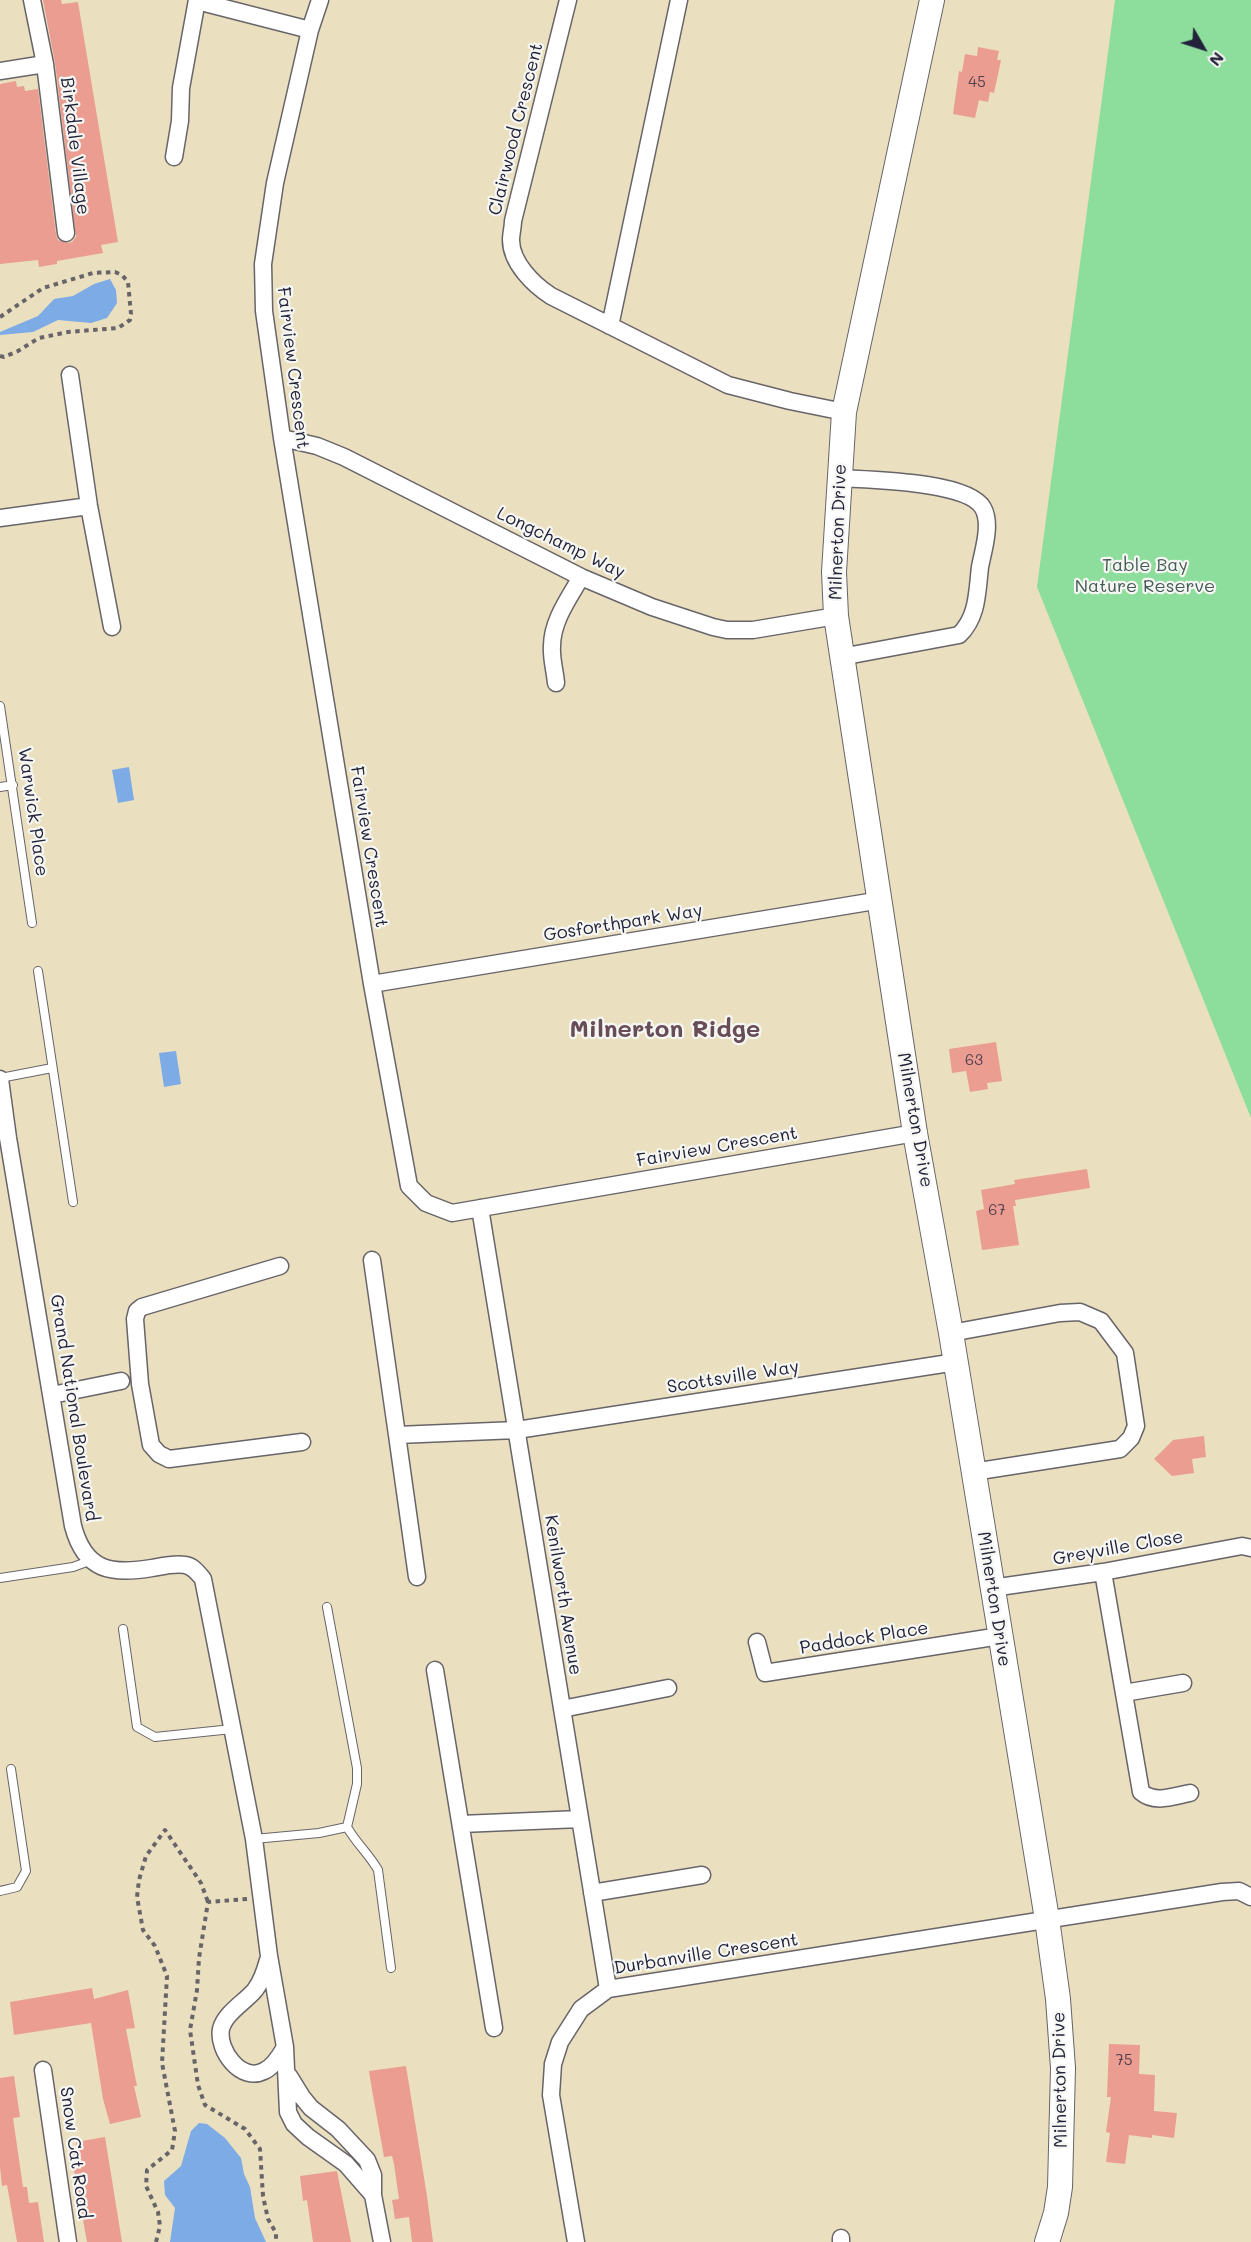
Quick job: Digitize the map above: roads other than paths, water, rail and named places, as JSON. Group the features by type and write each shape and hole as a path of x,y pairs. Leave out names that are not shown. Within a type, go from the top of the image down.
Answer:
{"street":[{"name":"Birkdale Village","path":"32,0 45,64 66,233"},
{"name":"Fairview Crescent","path":"320,0 310,30 275,183 263,264 264,311 282,438 372,984 408,1186 426,1203 452,1213 915,1133"},
{"name":"Clairwood Crescent","path":"568,0 513,221 511,242 516,258 534,285 551,296 728,385 778,399 844,412"},
{"path":"610,326 679,0"},
{"name":"Milnerton Drive","path":"932,0 844,412 834,572 836,616 915,1133 956,1362 1058,1999 1063,2068 1060,2187 1056,2213 1047,2242"},
{"path":"174,157 180,121 181,88 197,1 310,30"},
{"name":"Birkdale Village","path":"0,71 45,64"},
{"path":"70,375 89,506 112,627"},
{"name":"Longchamp Way","path":"282,438 317,446 344,457 580,577 652,607 727,630 753,630 836,616"},
{"path":"839,478 908,482 965,494 976,500 984,510 986,526 973,618 959,635 841,657"},
{"path":"0,518 89,506"},
{"path":"556,683 552,645 555,630 560,614 580,577"},
{"name":"Gosforthpark Way","path":"372,984 880,900"},
{"name":"Grand National Boulevard","path":"0,1079 4,1138 52,1395 73,1526 78,1545 92,1560"},
{"name":"Kenilworth Avenue","path":"480,1208 608,1989"},
{"path":"372,1260 417,1577"},
{"path":"280,1266 142,1306 137,1311 135,1319 140,1384 151,1445 159,1454 169,1459 302,1442"},
{"path":"951,1333 1059,1313 1080,1312 1101,1321 1125,1353 1127,1364 1136,1426 1131,1438 1120,1449 973,1472"},
{"name":"Scottsville Way","path":"397,1435 517,1430 956,1362"},
{"path":"52,1395 121,1381"},
{"name":"Greyville Close","path":"992,1588 1103,1572 1242,1546 1251,1548"},
{"path":"92,1560 106,1569 130,1571 173,1564 186,1565 195,1569 203,1579 255,1839 269,1956 285,2047 288,2112 294,2124 346,2164 373,2195"},
{"path":"1103,1572 1141,1792 1150,1798 1158,1799 1190,1793"},
{"name":"Paddock Place","path":"757,1642 765,1673 1000,1636"},
{"path":"435,1670 494,2028"},
{"path":"1124,1693 1183,1683"},
{"path":"562,1709 668,1688"},
{"path":"461,1824 580,1819"},
{"path":"592,1893 702,1875"},
{"path":"1047,1919 1222,1892 1239,1891 1251,1897"},
{"name":"Durbanville Crescent","path":"576,2242 551,2094 553,2064 560,2042 581,2009 608,1989 1047,1919"},
{"path":"269,1956 259,1984 224,2023 221,2041 227,2056 234,2064 251,2073 264,2071 271,2066 285,2047"},
{"name":"Snow Cat Road","path":"43,2070 68,2242"},
{"path":"287,2072 311,2108 338,2129 367,2160 373,2175 373,2195 382,2242"}],"lane":[{"name":"Warwick Place","path":"0,705 32,923"},
{"path":"0,787 13,785"},
{"path":"38,971 73,1202"},
{"path":"0,1079 52,1068"},
{"path":"121,1381 140,1384"},
{"path":"0,1578 73,1567 92,1560"},
{"path":"327,1607 357,1768 357,1784 347,1827 357,1844 371,1858 378,1870 391,1968"},
{"path":"123,1629 137,1727 155,1737 232,1729"},
{"path":"0,1891 17,1887 27,1871 11,1769"},
{"path":"255,1839 319,1833 347,1827"}],"water":[{"path":"110,279 116,290 117,303 107,318 91,323 58,320 33,332 0,335 0,332 38,316 54,299 73,296 94,284"},
{"path":"129,767 134,800 118,803 112,770"},
{"path":"176,1051 181,1084 164,1087 159,1053"},
{"path":"199,2123 207,2124 225,2138 241,2158 244,2174 250,2187 255,2218 266,2242 170,2242 175,2208 165,2195 164,2181 181,2166 191,2131"}],"district":[{"name":"Milnerton Ridge","path":"665,1030"}],"park label":[{"name":"Table Bay Nature Reserve","path":"1145,575"}]}
